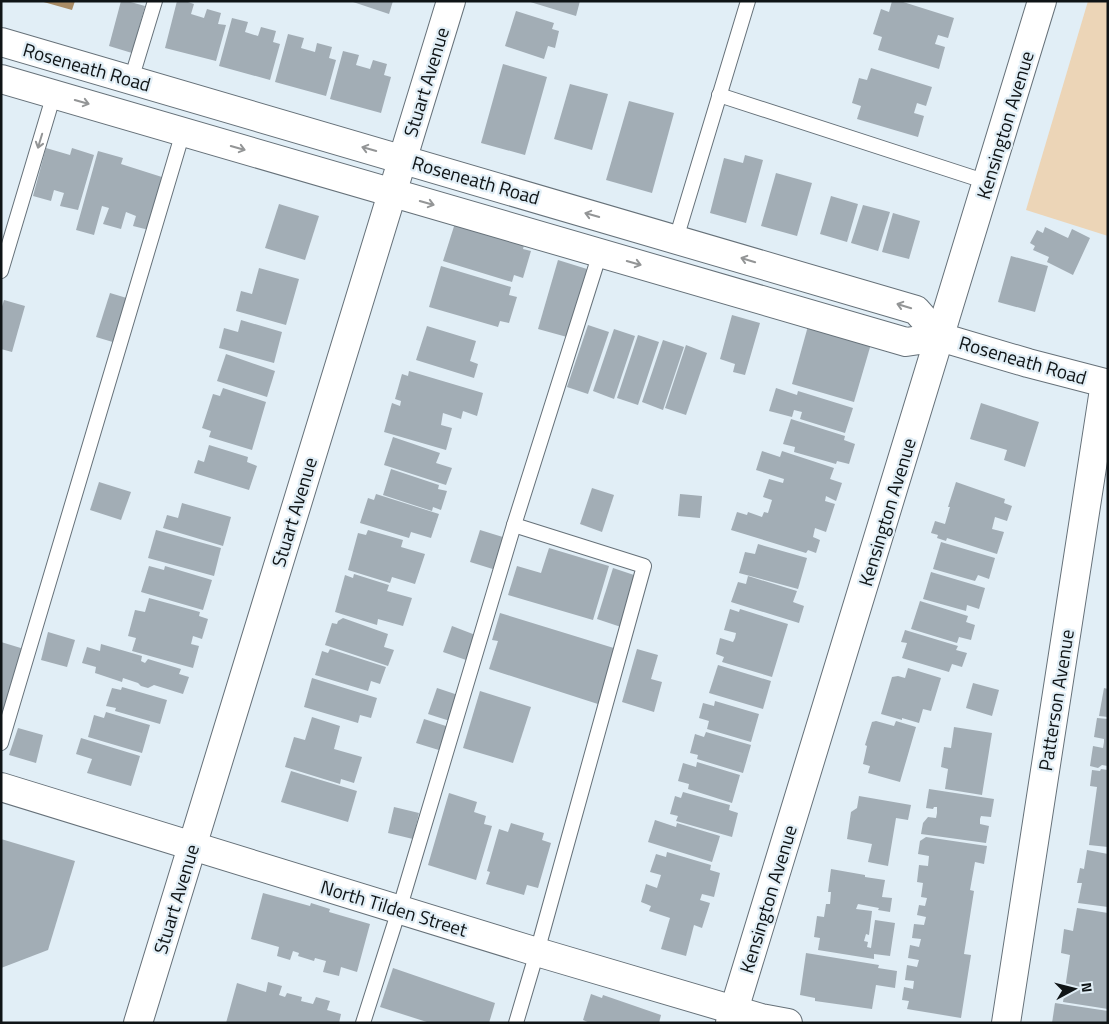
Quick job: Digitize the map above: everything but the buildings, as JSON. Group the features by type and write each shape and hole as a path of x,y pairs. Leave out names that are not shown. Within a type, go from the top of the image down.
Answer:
{"street":[{"name":"Stuart Avenue","path":"138,1023 450,1"},
{"name":"Kensington Avenue","path":"732,1016 1042,1"},
{"name":"Roseneath Road","path":"1,42 916,310 940,336"},
{"name":"Roseneath Road","path":"1,79 906,342 940,336 1028,363 1107,382"},
{"name":"Patterson Avenue","path":"1006,1023 1107,382"},
{"name":"North Tilden Street","path":"1,787 537,952 732,1016 761,1018 788,1023"}],"lane":[{"path":"131,80 155,1"},
{"path":"676,239 748,1"},
{"path":"1,271 54,94"},
{"path":"719,95 988,182"},
{"path":"1,743 183,132"},
{"path":"363,1023 399,910 514,525 600,253"},
{"path":"514,525 644,566 516,1023"}],"shaded area":[{"path":"40,1 75,1 72,10"},
{"path":"1088,1 1108,1 1108,236 1026,210"}]}
